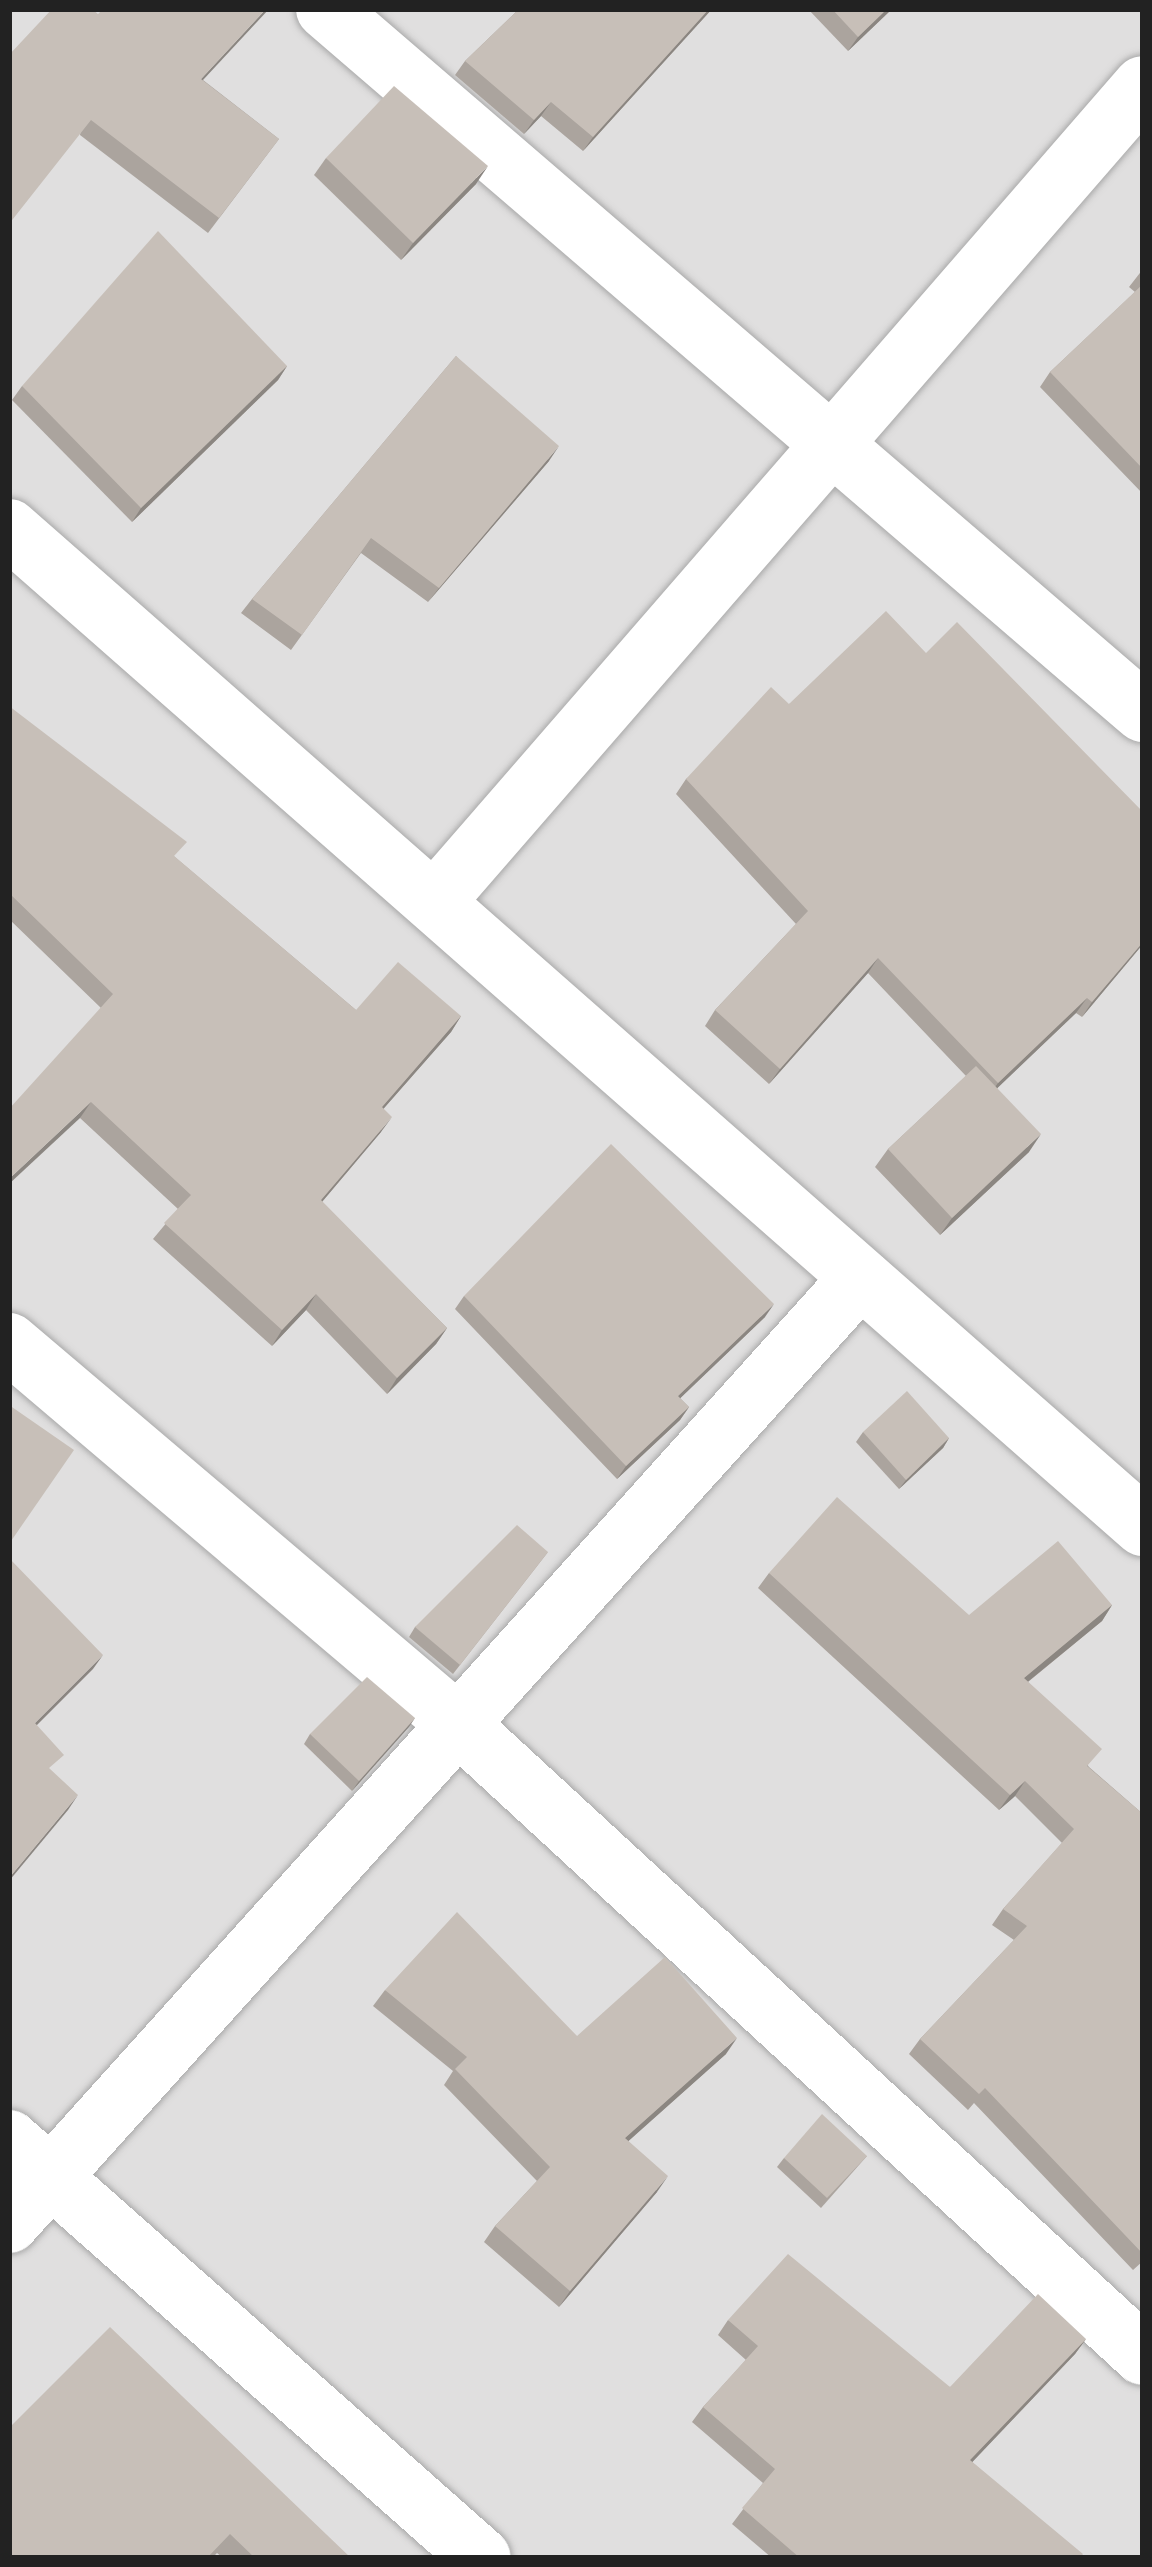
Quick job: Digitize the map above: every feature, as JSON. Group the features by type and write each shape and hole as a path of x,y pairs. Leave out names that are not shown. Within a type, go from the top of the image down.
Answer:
{"street":[{"path":"326,9 1143,712"},
{"path":"436,900 836,446 1143,86"},
{"path":"9,529 1143,1526"},
{"path":"9,2223 30,2158 458,1724 860,1278"},
{"path":"9,1343 458,1724 1143,2355"},
{"path":"30,2158 482,2558"}],"shaded area":[{"path":"9,9 1143,9 1143,2558 9,2558"}],"building":[{"path":"52,9 92,9 98,14 103,9 266,9 201,79 279,139 219,218 91,120 9,224 9,55"},
{"path":"519,9 709,9 593,137 551,102 534,120 465,61"},
{"path":"832,9 887,9 858,37"},
{"path":"394,86 488,166 413,243 326,158"},
{"path":"158,231 287,366 141,508 22,386"},
{"path":"1143,284 1143,469 1050,372"},
{"path":"456,356 559,446 439,588 371,538 302,635 252,599"},
{"path":"886,611 926,653 957,622 1143,812 1143,942 1092,1002 1087,998 998,1083 878,958 780,1069 715,1010 808,911 686,779 771,687 789,704"},
{"path":"9,706 187,842 174,856 356,1010 398,962 461,1016 382,1107 392,1117 321,1200 447,1328 397,1378 316,1294 282,1330 164,1223 191,1195 91,1102 9,1179 9,1109 113,994 9,893"},
{"path":"976,1066 1041,1134 952,1218 888,1149"},
{"path":"611,1144 774,1304 678,1396 689,1407 626,1466 464,1296"},
{"path":"907,1391 949,1438 906,1480 863,1432"},
{"path":"9,1405 74,1450 9,1544"},
{"path":"837,1497 969,1615 1058,1541 1112,1605 1024,1678 1102,1749 1087,1766 1143,1814 1143,2254 985,2088 979,2094 920,2039 1027,1926 1003,1909 1074,1829 1025,1781 1010,1795 769,1573"},
{"path":"517,1525 548,1552 460,1665 415,1627"},
{"path":"9,1558 103,1655 35,1723 64,1755 49,1768 78,1795 9,1878"},
{"path":"367,1677 415,1718 359,1781 310,1734"},
{"path":"457,1912 577,2036 665,1957 737,2038 625,2138 668,2176 570,2291 495,2226 550,2167 455,2069 467,2057 385,1990"},
{"path":"822,2114 867,2156 827,2198 784,2158"},
{"path":"788,2254 950,2387 1038,2294 1086,2339 970,2460 1083,2554 1080,2558 800,2558 742,2508 775,2469 703,2407 758,2346 728,2320"},
{"path":"110,2327 351,2558 255,2558 230,2534 207,2558 9,2558 9,2428"}]}
